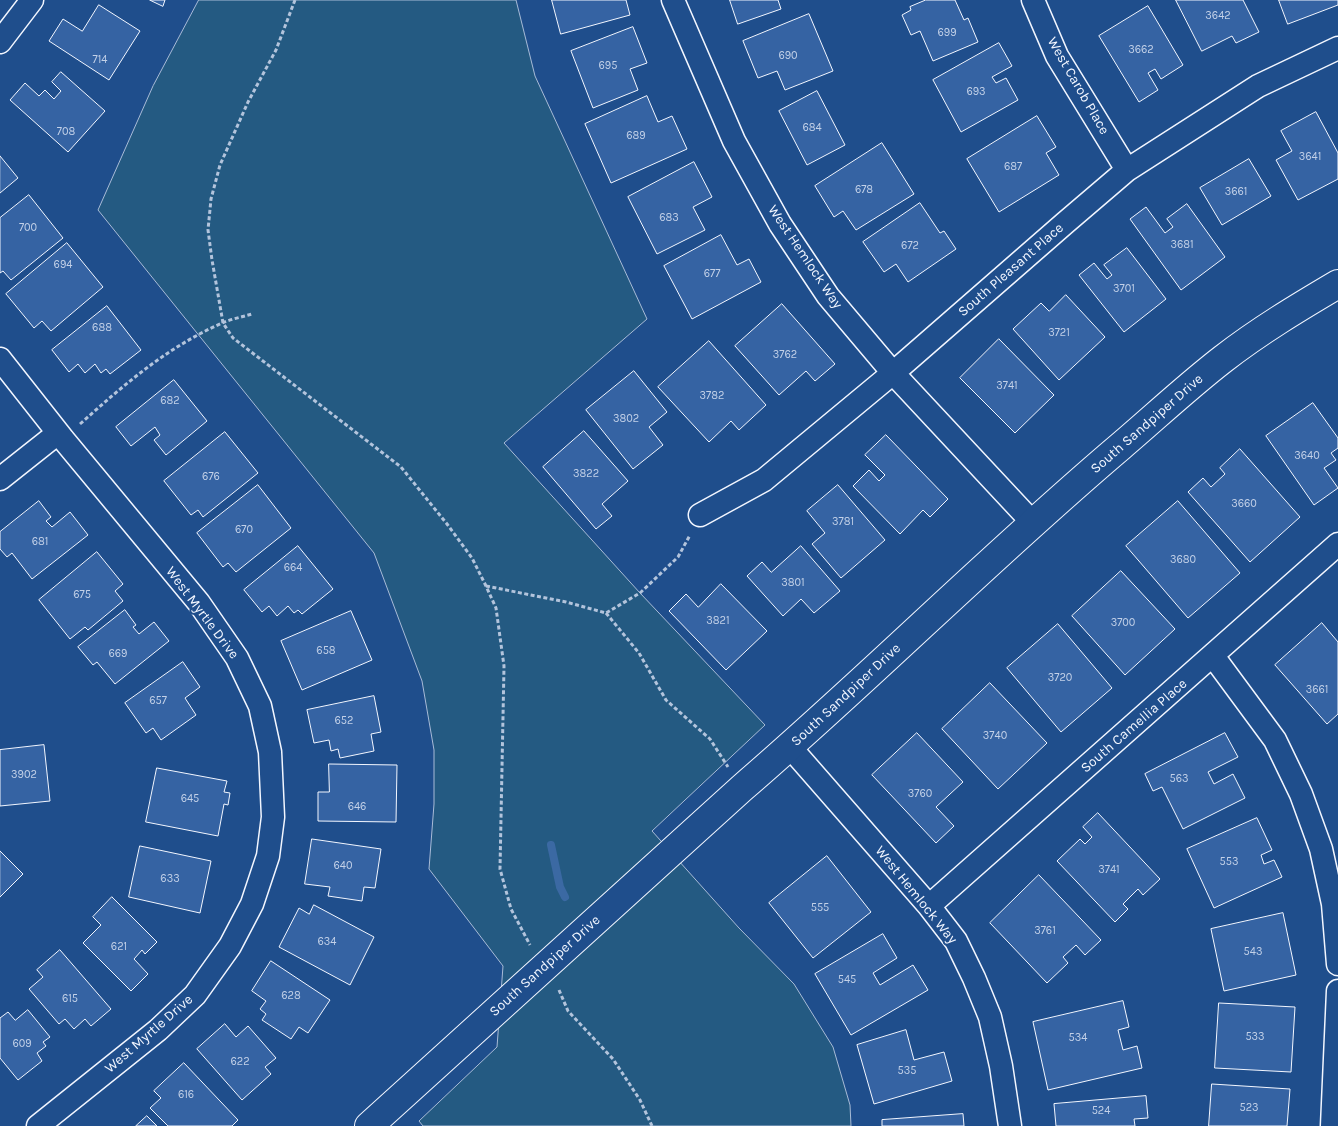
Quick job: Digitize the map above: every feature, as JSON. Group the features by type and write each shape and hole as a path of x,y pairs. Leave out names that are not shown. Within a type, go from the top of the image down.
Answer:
{"street":[{"path":"0,42 32,0"},
{"name":"West Hemlock Way","path":"673,0 734,141 780,224 828,296 893,373 1033,523"},
{"name":"West Carob Place","path":"1033,0 1057,56 1127,170"},
{"name":"South Pleasant Place","path":"700,515 764,480 893,373 1127,170 1258,86 1338,48"},
{"name":"South Sandpiper Drive","path":"370,1126 742,788 790,747 1033,523 1223,359 1338,284"},
{"name":"West Myrtle Drive","path":"0,359 60,436 199,603 237,658 260,706 270,752 273,816 268,856 252,904 230,946 195,995 158,1030 38,1126"},
{"path":"0,479 60,436"},
{"name":"South Camellia Place","path":"929,906 1338,544"},
{"path":"1213,656 1275,740 1301,794 1321,849 1332,904 1338,964"},
{"name":"West Hemlock Way","path":"790,747 929,906 956,941 990,1017 1001,1066 1010,1126"},
{"path":"1332,1126 1338,991"}],"path":[{"path":"295,0 276,50 248,102 220,165 212,199 208,230 223,322 234,338 401,467 448,524 472,558 496,608 504,666 500,869 511,909 527,941 546,965 568,1011 613,1059 640,1100 652,1126"},
{"path":"60,436 164,354 223,322 252,314"},
{"path":"606,613 640,593 676,559 700,515"},
{"path":"486,586 566,602 606,613 639,654 666,700 710,740 742,788"}],"shaded area":[{"path":"199,0 516,0 535,76 647,319 504,443 640,593 765,725 652,831 739,928 794,984 833,1047 850,1105 851,1126 423,1126 419,1121 497,1047 503,966 429,869 434,804 434,750 422,681 374,553 98,210 153,86"}],"building":[{"path":"150,0 165,0 163,6"},
{"path":"552,0 626,0 630,15 561,34"},
{"path":"730,0 778,0 781,9 738,24"},
{"path":"926,0 955,0 964,20 968,18 978,42 933,61 920,31 911,35 902,15 911,10 910,7"},
{"path":"1176,0 1243,0 1259,32 1236,43 1232,36 1202,51"},
{"path":"1279,0 1338,0 1338,5 1288,24"},
{"path":"99,5 140,31 109,80 49,41 63,19 82,31"},
{"path":"1148,6 1183,65 1161,79 1155,69 1148,73 1158,90 1139,102 1099,36"},
{"path":"809,14 833,71 785,90 777,71 758,78 743,41"},
{"path":"633,27 647,63 630,69 638,90 593,108 571,51"},
{"path":"999,43 1012,66 992,77 996,83 1006,78 1018,100 961,132 933,80"},
{"path":"61,72 105,111 68,152 10,100 25,83 39,96 45,90 54,99 61,91 52,82"},
{"path":"817,91 845,145 807,165 779,111"},
{"path":"647,96 658,122 672,116 687,149 611,183 585,124"},
{"path":"1316,112 1338,153 1338,179 1298,200 1276,160 1292,151 1281,131"},
{"path":"1037,116 1056,147 1046,153 1059,175 999,212 967,159"},
{"path":"882,143 914,194 856,230 843,211 834,217 815,186"},
{"path":"0,156 18,178 0,193"},
{"path":"1249,159 1271,196 1222,225 1200,188"},
{"path":"694,162 712,197 693,207 705,230 657,254 628,197"},
{"path":"29,195 63,238 11,280 3,271 0,273 0,218"},
{"path":"920,203 940,233 944,231 956,249 908,282 896,264 884,272 863,242"},
{"path":"1187,204 1225,257 1181,290 1130,219 1146,207 1165,233 1173,227 1167,219"},
{"path":"721,235 737,265 749,259 761,282 692,319 664,266"},
{"path":"67,243 103,287 51,331 42,321 34,328 6,294"},
{"path":"1127,248 1166,299 1124,332 1079,275 1094,263 1107,279 1112,275 1104,265"},
{"path":"1066,295 1105,337 1059,380 1013,329 1041,303 1049,311"},
{"path":"782,304 835,364 815,381 806,371 779,395 735,346"},
{"path":"107,306 141,350 110,374 106,369 101,373 95,364 85,373 78,364 69,372 52,350"},
{"path":"999,339 1054,395 1015,433 960,378"},
{"path":"709,341 766,405 739,430 731,421 709,442 658,387"},
{"path":"634,371 667,412 649,427 663,445 633,469 586,410"},
{"path":"174,380 207,421 166,455 154,440 160,435 155,427 131,446 116,427"},
{"path":"1313,403 1338,438 1338,448 1331,453 1336,460 1324,468 1338,488 1314,505 1266,436"},
{"path":"584,431 628,481 602,504 612,516 596,529 543,467"},
{"path":"225,432 258,473 203,517 198,510 191,515 164,481"},
{"path":"886,435 948,499 930,517 923,510 900,534 853,486 869,470 879,481 885,475 865,455"},
{"path":"1240,449 1300,517 1250,562 1188,492 1203,478 1211,487 1225,474 1220,468"},
{"path":"258,485 291,528 236,572 228,563 223,567 197,533"},
{"path":"838,485 885,540 841,578 812,544 825,533 807,511"},
{"path":"39,501 51,517 46,521 52,527 70,512 88,535 32,579 12,553 7,557 0,549 0,532"},
{"path":"1178,501 1240,573 1188,618 1126,546"},
{"path":"298,546 333,589 302,614 298,610 294,613 288,606 277,616 269,606 262,612 244,590"},
{"path":"801,546 840,591 814,613 801,599 783,616 747,576 762,562 771,572"},
{"path":"97,552 123,584 115,591 123,601 88,630 85,627 70,639 39,600"},
{"path":"1121,571 1175,629 1125,675 1072,616"},
{"path":"721,584 767,631 726,670 669,611 686,594 698,607"},
{"path":"125,610 136,625 133,627 139,634 154,622 169,641 115,684 97,662 93,665 78,647"},
{"path":"351,611 372,660 302,690 281,641"},
{"path":"1322,623 1338,642 1338,714 1327,724 1275,665"},
{"path":"1058,624 1112,688 1061,732 1007,668"},
{"path":"183,662 200,687 185,698 196,715 161,740 153,728 146,733 125,703"},
{"path":"990,683 1047,743 998,789 942,729"},
{"path":"374,696 381,732 371,734 374,751 340,758 338,749 331,751 329,740 314,743 307,710"},
{"path":"917,733 963,782 936,807 954,826 936,843 872,775"},
{"path":"1225,733 1238,757 1208,772 1214,784 1233,774 1245,798 1183,829 1162,787 1153,791 1145,774"},
{"path":"44,745 50,801 0,806 0,750"},
{"path":"329,764 397,765 396,822 318,821 318,792 329,792"},
{"path":"157,768 227,781 224,792 230,793 228,805 224,804 218,836 146,822"},
{"path":"1098,813 1160,879 1143,895 1138,889 1123,904 1128,909 1115,922 1057,861 1080,839 1085,844 1092,837 1083,827"},
{"path":"1257,818 1272,850 1261,855 1264,864 1274,860 1282,877 1214,908 1187,849"},
{"path":"312,839 381,849 375,888 364,887 362,901 328,896 330,887 305,884"},
{"path":"140,846 211,861 200,913 129,897"},
{"path":"0,851 23,874 0,897"},
{"path":"827,856 871,912 813,958 769,903"},
{"path":"1039,875 1101,940 1085,955 1076,945 1063,957 1068,963 1047,983 990,923"},
{"path":"112,897 157,942 145,954 142,950 134,959 148,974 131,991 83,943 101,925 93,917"},
{"path":"314,905 374,937 350,985 279,947 299,908 309,914"},
{"path":"1283,913 1296,975 1224,991 1211,929"},
{"path":"883,934 897,958 873,973 880,985 913,965 928,990 851,1035 815,974"},
{"path":"60,950 111,1009 91,1026 85,1019 74,1029 65,1019 59,1024 29,989 43,977 37,970"},
{"path":"271,961 330,1000 308,1033 299,1027 291,1039 262,1020 266,1014 260,1009 266,1001 252,991"},
{"path":"1123,1001 1129,1027 1118,1030 1123,1050 1137,1046 1142,1068 1048,1090 1033,1022"},
{"path":"1219,1003 1295,1007 1291,1072 1215,1068"},
{"path":"28,1010 50,1037 43,1042 46,1046 37,1053 42,1061 18,1080 0,1058 0,1018 8,1012 15,1020"},
{"path":"225,1024 236,1037 248,1026 276,1058 265,1067 271,1074 242,1100 197,1049"},
{"path":"906,1030 914,1060 944,1052 952,1081 874,1104 857,1045"},
{"path":"184,1063 238,1120 232,1126 168,1126 150,1108 161,1098 154,1091"},
{"path":"1212,1084 1290,1089 1287,1126 1209,1126"},
{"path":"1146,1096 1148,1118 1134,1119 1135,1126 1056,1126 1054,1104"},
{"path":"963,1114 964,1126 882,1126 882,1120"},
{"path":"147,1116 157,1126 136,1126"}],"waterway":[{"path":"551,845 560,887 565,897"}]}
